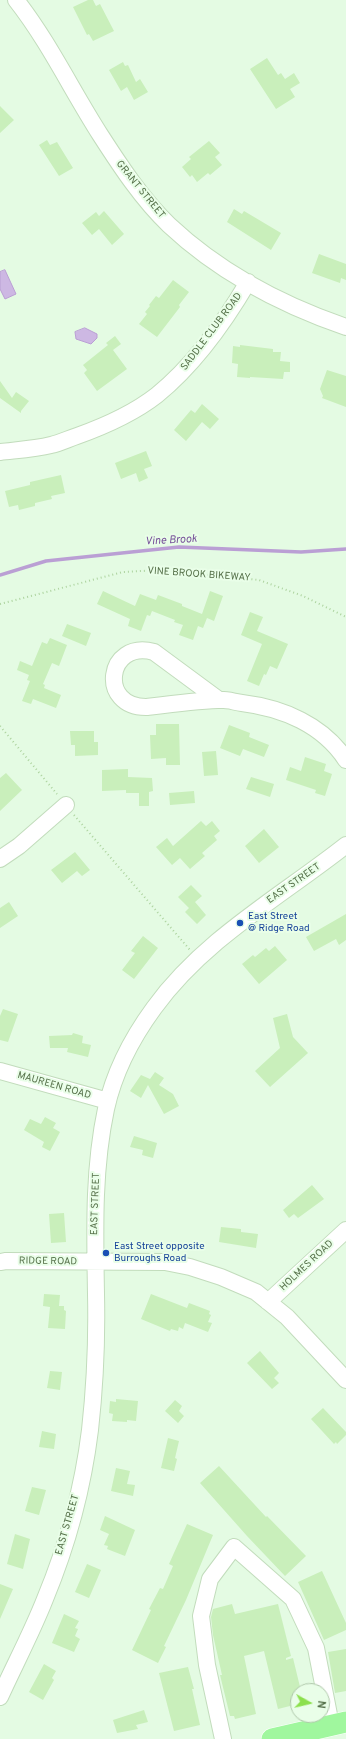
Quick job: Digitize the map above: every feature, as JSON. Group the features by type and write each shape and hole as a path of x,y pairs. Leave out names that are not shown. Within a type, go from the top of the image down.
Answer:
{"main road":[{"path":"272,1739 338,1724"}],"street":[{"name":"GRANT STREET","path":"16,0 32,20 103,140 125,174 168,225 203,254 281,301 346,327"},
{"path":"32,20 33,0"},
{"name":"SADDLE CLUB ROAD","path":"0,452 51,445 96,430 128,414 156,396 181,374 207,342 234,306 248,282"},
{"path":"219,700 154,652 145,650 130,652 119,661 115,670 113,680 116,690 121,698 129,704 138,707 219,700 258,705 293,716 311,725 328,738 346,760"},
{"path":"0,859 19,846 66,805"},
{"name":"EAST STREET","path":"0,1696 45,1599 67,1533 85,1466 94,1382 96,1174 108,1101 116,1075 130,1046 154,1008 197,959 256,911 346,845"},
{"name":"MAUREEN ROAD","path":"0,1071 108,1101"},
{"name":"HOLMES ROAD","path":"268,1302 346,1230"},
{"name":"RIDGE ROAD","path":"0,1262 165,1262 190,1267 221,1276 256,1292 287,1317 346,1380"},
{"path":"223,1739 207,1665 201,1616 210,1579 234,1547 293,1599 316,1648 338,1724"}],"path":[{"name":"VINE BROOK BIKEWAY","path":"0,604 123,572 161,570 259,580 303,596 346,617"},
{"path":"0,726 197,959"}],"shaded area":[{"path":"5,270 16,294 5,299 0,289 0,272"},
{"path":"85,328 97,334 97,338 91,344 76,339 75,332"}],"building":[{"path":"88,0 93,0 96,6 100,4 114,31 93,41 89,34 87,35 73,7"},
{"path":"267,58 278,75 281,73 285,79 294,73 300,83 290,89 295,97 276,109 250,69"},
{"path":"123,62 125,66 128,65 136,82 140,79 148,92 134,100 127,87 121,91 109,70"},
{"path":"0,106 14,120 0,133"},
{"path":"47,140 50,145 57,142 73,168 59,176 39,145"},
{"path":"209,141 220,153 215,157 222,165 210,175 208,173 197,182 192,175 190,177 182,167 191,159 189,157"},
{"path":"234,209 242,214 244,211 281,233 271,250 227,222"},
{"path":"104,211 124,234 112,245 99,229 92,235 82,223 96,212 99,216"},
{"path":"319,254 346,264 346,280 341,278 340,283 312,273"},
{"path":"173,280 189,292 179,305 180,307 157,337 139,324 147,314 145,312 150,306 149,305 156,296 159,298"},
{"path":"115,336 121,344 113,350 127,369 97,391 84,373 87,370 83,365 108,345 106,343"},
{"path":"240,345 273,349 273,352 281,352 280,361 290,362 290,372 284,372 283,379 237,377 238,364 232,363 233,346 240,347"},
{"path":"327,370 346,376 346,407 322,398 323,396 320,389"},
{"path":"0,381 12,398 16,392 29,401 21,413 0,398"},
{"path":"202,404 219,419 210,429 202,422 186,441 174,430 191,410 195,413"},
{"path":"146,451 152,466 144,469 148,478 139,482 136,473 121,479 115,463"},
{"path":"61,475 65,493 51,496 52,499 35,503 35,506 19,510 18,505 9,507 5,491 30,485 30,482"},
{"path":"103,591 135,606 140,594 156,600 158,595 182,604 182,606 202,614 210,591 223,596 214,621 207,618 203,628 198,626 193,640 179,635 183,625 174,622 175,620 152,611 150,616 147,615 141,631 128,626 130,619 97,604"},
{"path":"250,612 263,617 257,631 288,644 277,669 270,666 266,675 264,674 259,686 247,681 262,644 241,635"},
{"path":"67,624 91,633 86,646 62,636"},
{"path":"50,638 67,645 59,666 52,663 43,684 45,685 44,688 61,695 56,708 33,699 31,704 22,701 30,681 27,680 29,675 17,670 20,661 32,666 42,642 47,644"},
{"path":"156,724 179,724 180,765 166,765 166,758 151,759 150,735 156,735"},
{"path":"229,725 250,733 249,737 269,745 264,757 243,749 240,756 220,748"},
{"path":"70,731 94,731 94,742 98,742 98,755 75,756 75,745 71,745"},
{"path":"216,751 218,775 204,776 202,752"},
{"path":"305,757 326,764 324,771 332,774 325,796 315,793 316,790 286,780 290,767 301,771"},
{"path":"128,769 128,777 152,778 153,791 149,792 149,806 139,806 139,793 126,793 126,790 102,791 102,770"},
{"path":"6,773 22,790 0,811 0,778"},
{"path":"251,777 274,784 270,797 246,789"},
{"path":"194,791 195,803 170,805 169,793"},
{"path":"201,821 206,826 212,821 220,831 214,836 217,840 202,853 205,856 190,869 180,858 172,865 156,847 167,838 173,846"},
{"path":"264,829 279,847 259,863 245,846"},
{"path":"75,852 90,870 82,876 77,871 62,883 51,870"},
{"path":"191,885 202,896 195,902 206,915 197,924 185,912 189,908 178,897"},
{"path":"9,902 18,916 0,928 0,908"},
{"path":"346,914 346,940 339,945 336,939 314,951 306,937"},
{"path":"143,936 158,948 134,979 122,970 135,953 131,951"},
{"path":"275,946 287,960 259,984 242,964 253,955 255,957 266,948 269,951"},
{"path":"3,1009 18,1014 8,1042 0,1040 0,1016"},
{"path":"287,1014 293,1037 308,1053 270,1087 255,1071 280,1048 273,1018"},
{"path":"73,1033 83,1036 82,1043 91,1045 88,1057 67,1052 68,1048 50,1048 49,1036 72,1035"},
{"path":"155,1072 164,1078 159,1085 173,1094 179,1106 164,1114 148,1085 141,1098 130,1091 141,1075 150,1079"},
{"path":"45,1117 56,1123 53,1128 60,1132 50,1151 42,1147 44,1142 24,1130 30,1119 41,1124"},
{"path":"134,1136 157,1143 153,1158 142,1155 143,1150 130,1147"},
{"path":"312,1185 324,1199 298,1218 294,1214 289,1218 283,1210"},
{"path":"64,1213 66,1242 51,1243 49,1214"},
{"path":"221,1227 241,1229 241,1232 258,1234 256,1248 219,1242"},
{"path":"44,1294 60,1295 59,1306 64,1306 64,1310 66,1311 65,1329 48,1328 50,1307 43,1306"},
{"path":"151,1294 187,1308 189,1303 210,1311 209,1314 211,1315 208,1322 212,1323 208,1332 185,1323 183,1329 179,1327 178,1331 171,1329 170,1331 141,1319"},
{"path":"260,1351 279,1373 274,1378 279,1383 272,1389 247,1363"},
{"path":"50,1371 62,1372 60,1390 47,1388"},
{"path":"116,1399 138,1401 136,1421 112,1421 113,1414 109,1413 110,1401 116,1402"},
{"path":"175,1400 182,1406 179,1411 184,1416 178,1423 165,1411"},
{"path":"323,1408 346,1432 346,1435 337,1444 336,1442 334,1444 311,1419"},
{"path":"42,1431 56,1434 54,1449 39,1447"},
{"path":"168,1438 179,1441 174,1471 161,1468"},
{"path":"219,1466 266,1517 267,1516 306,1556 285,1576 200,1483"},
{"path":"116,1468 130,1471 127,1484 135,1485 133,1496 111,1491"},
{"path":"32,1487 46,1490 39,1515 25,1511"},
{"path":"105,1516 135,1530 125,1556 107,1549 108,1546 104,1545 109,1534 100,1530"},
{"path":"187,1524 213,1535 158,1663 132,1650 151,1610 149,1609 160,1588 163,1589 173,1566 169,1564"},
{"path":"15,1534 30,1539 23,1569 7,1564"},
{"path":"87,1564 101,1570 89,1598 75,1592"},
{"path":"322,1571 346,1623 346,1630 324,1640 298,1582"},
{"path":"0,1584 13,1589 0,1619"},
{"path":"232,1604 235,1614 278,1604 291,1656 286,1658 286,1660 293,1658 299,1683 290,1683 290,1706 278,1709 264,1651 244,1656 256,1714 235,1719 234,1716 230,1716 220,1675 222,1675 213,1635 211,1617 213,1609"},
{"path":"64,1614 79,1621 75,1628 78,1629 75,1636 80,1639 74,1652 52,1643"},
{"path":"346,1649 346,1691 335,1693 328,1652"},
{"path":"44,1664 56,1671 52,1678 54,1680 43,1700 29,1692"},
{"path":"188,1667 194,1689 192,1689 200,1725 174,1731 159,1673"},
{"path":"144,1710 148,1722 136,1725 138,1729 117,1733 113,1720"}],"waterway":[{"name":"Vine Brook","path":"0,575 46,561 179,547 301,552 346,549"}],"place":[{"name":"East Street @ Ridge Road","path":"240,923"},
{"name":"East Street opposite Burroughs Road","path":"106,1253"}]}
